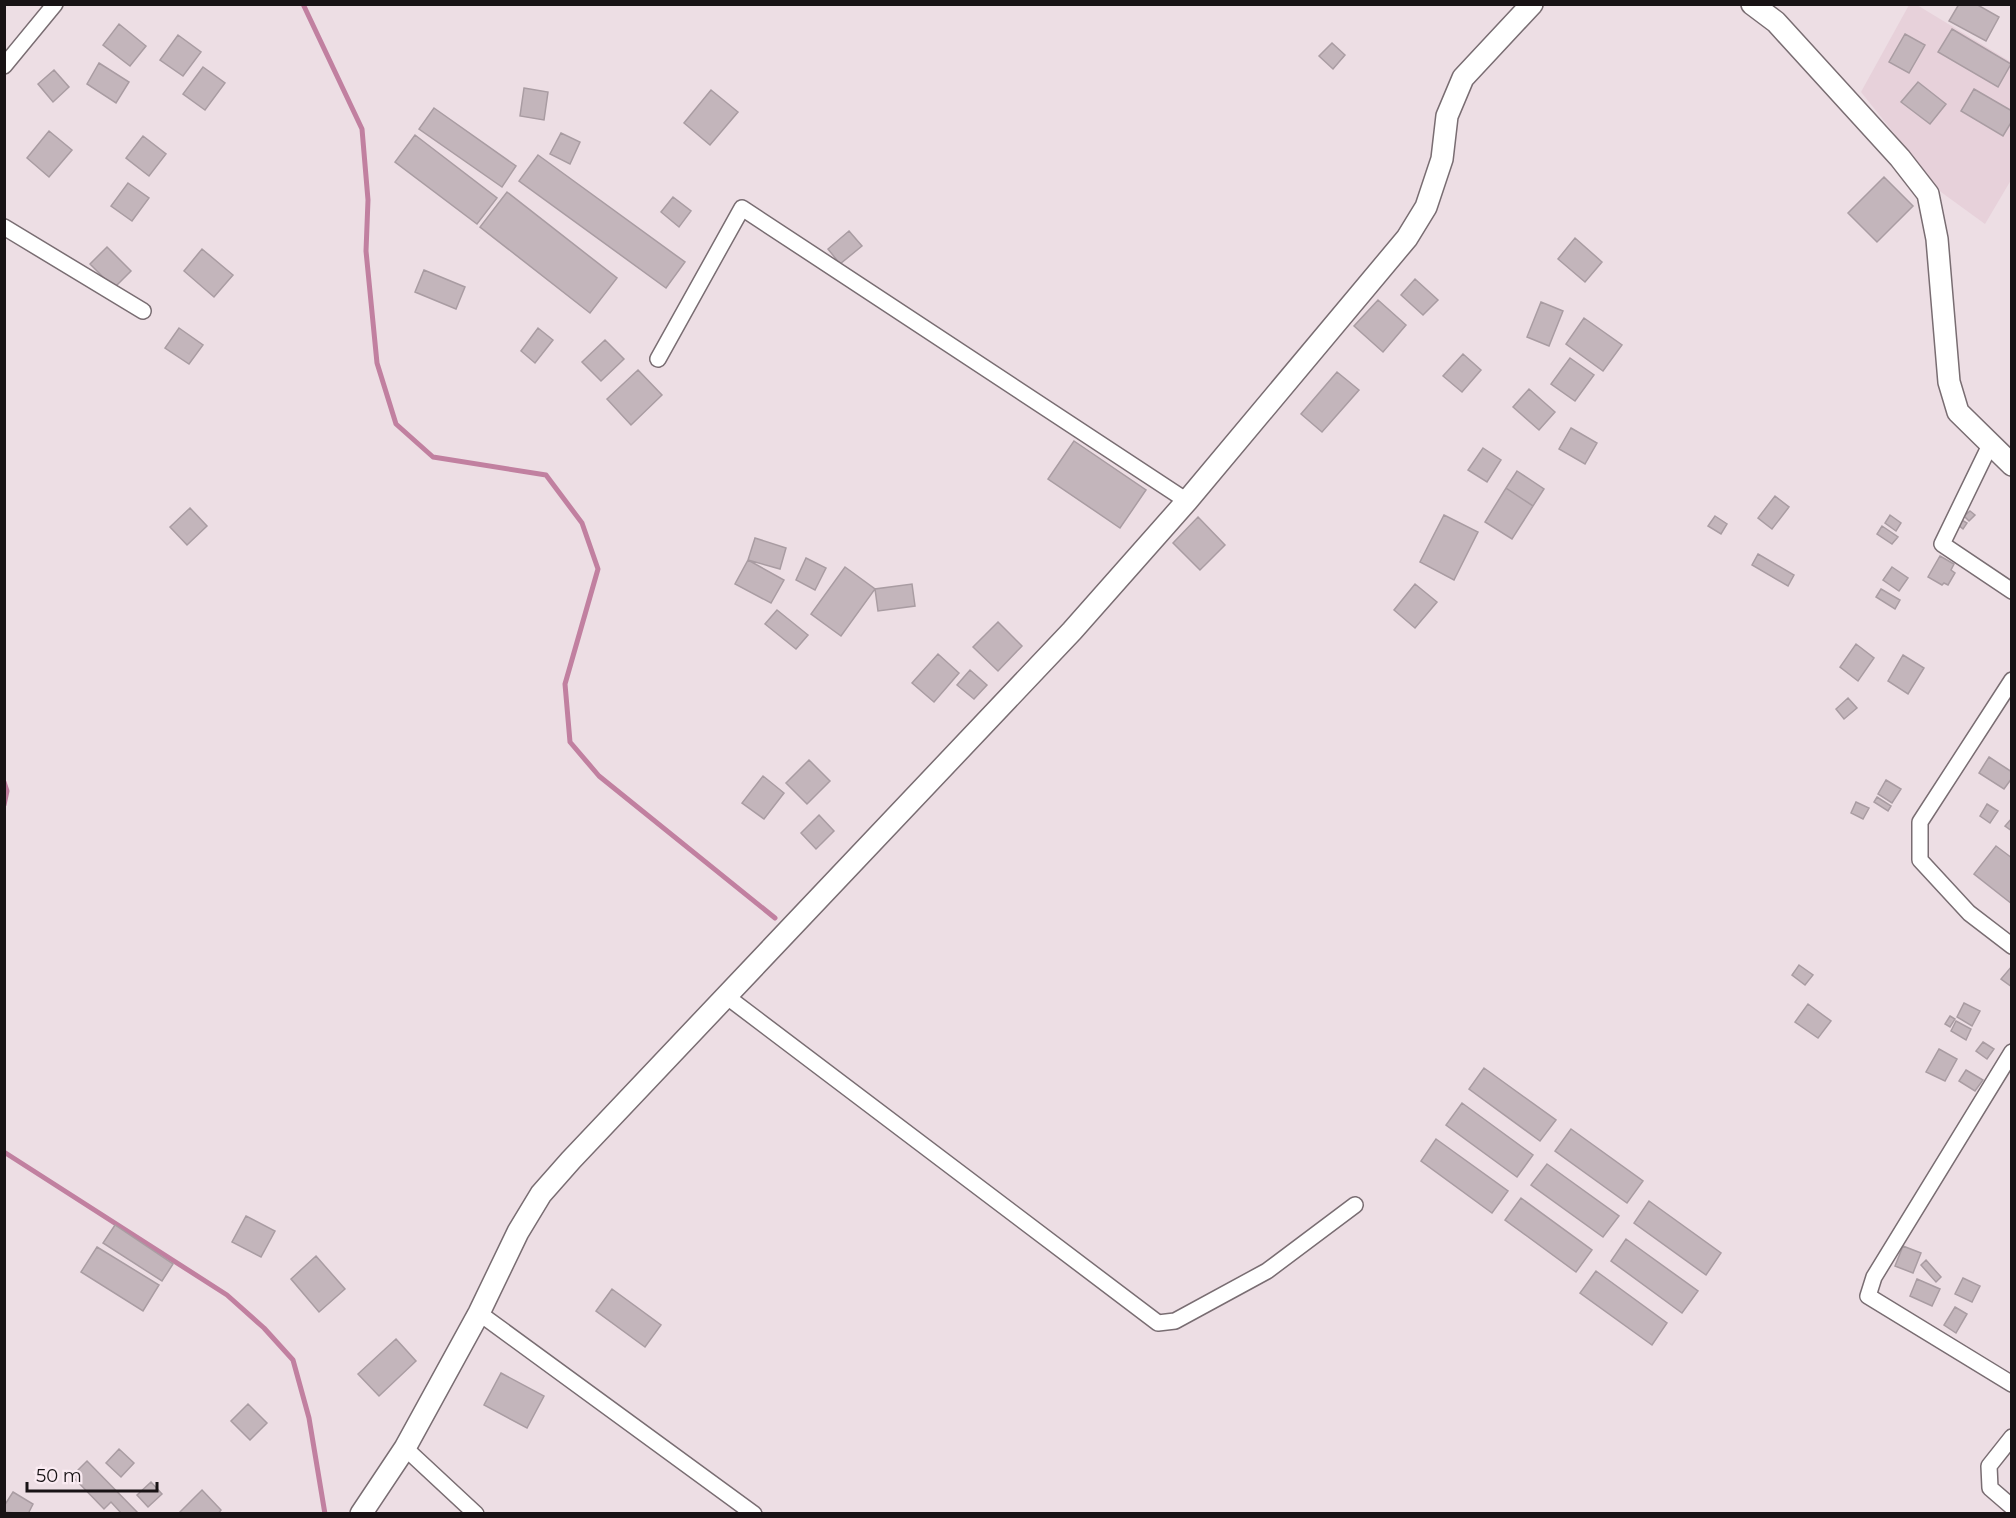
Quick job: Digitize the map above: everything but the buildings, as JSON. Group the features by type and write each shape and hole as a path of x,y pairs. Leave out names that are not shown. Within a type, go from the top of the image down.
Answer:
{"street":[{"path":"4,66 55,4"},
{"path":"362,1514 405,1448 479,1314 518,1232 541,1194 1072,631 1187,501 1407,238 1426,207 1442,159 1447,116 1463,78 1532,4"},
{"path":"1752,4 1776,22 1900,158 1928,194 1937,239 1949,382 1958,412 2012,465"},
{"path":"658,359 742,208 1187,501"},
{"path":"4,227 143,311"},
{"path":"1990,445 1942,544 2012,591"},
{"path":"2012,680 1920,822 1920,860 1969,914 2012,946"},
{"path":"726,996 1158,1323 1175,1321 1267,1271 1355,1205"},
{"path":"2012,1052 1874,1277 1869,1296 2012,1384"},
{"path":"479,1314 754,1514"},
{"path":"2012,1437 1989,1466 1990,1488 2012,1507"},
{"path":"405,1448 476,1514"}],"shaded area":[{"path":"1909,5 1917,5 2011,62 2011,180 1985,224 1941,192 1861,92"}],"waterway":[{"path":"303,4 362,129 368,200 366,251 377,363 396,424 433,457 546,475 582,523 598,569 565,684 570,742 599,776 775,918"},
{"path":"4,782 7,791 4,805"},
{"path":"4,1152 227,1295 264,1328 293,1360 309,1418 325,1514"}]}
